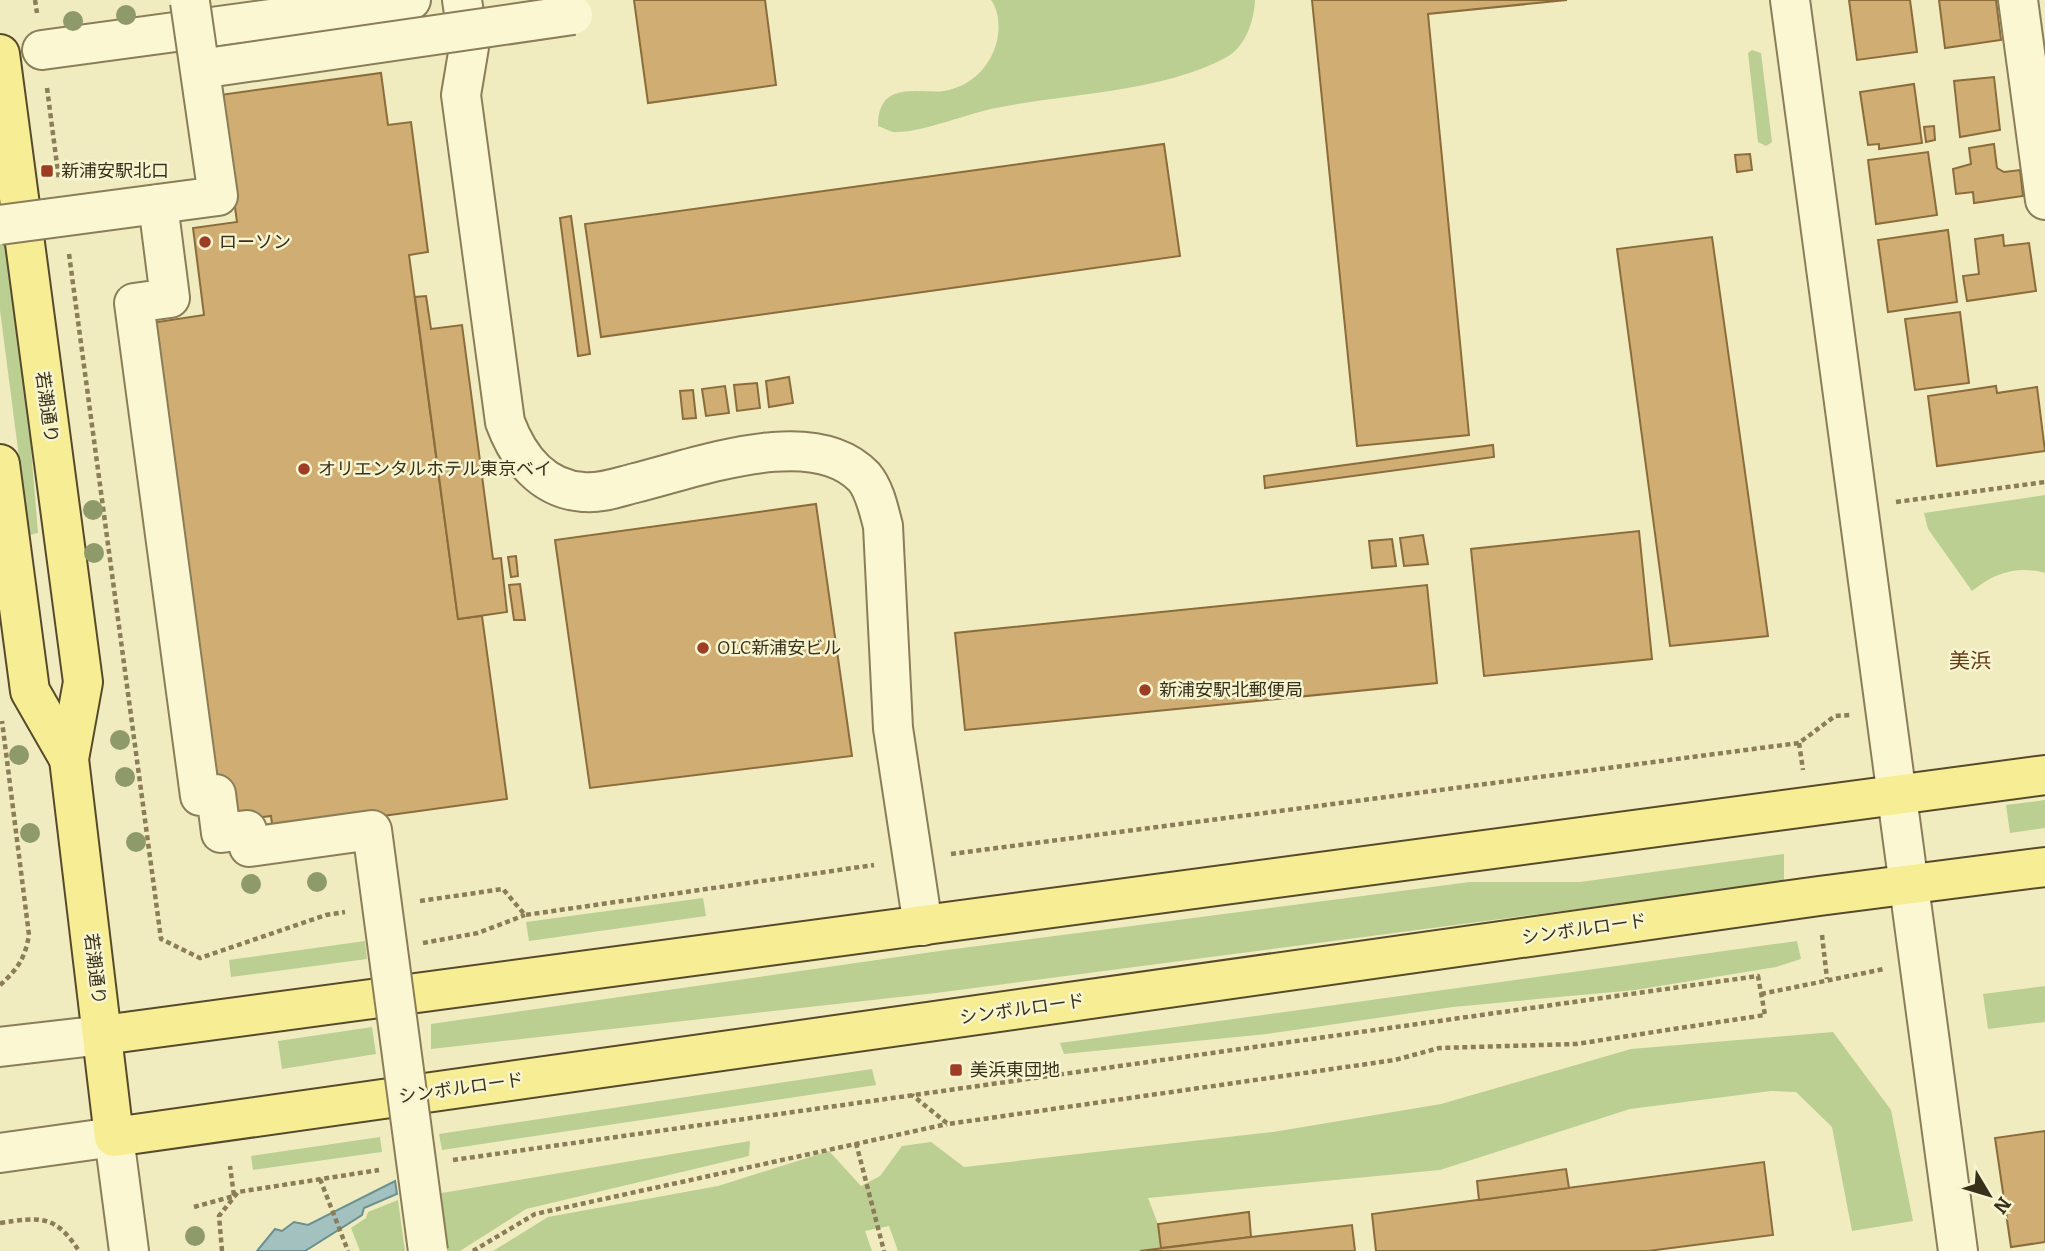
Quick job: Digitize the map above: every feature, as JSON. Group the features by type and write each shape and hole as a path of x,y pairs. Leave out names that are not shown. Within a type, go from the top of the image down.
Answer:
{"main road":[{"name":"若潮通り","path":"0,54 83,682 69,759 114,1138"},
{"name":"若潮通り","path":"0,464 30,691 69,759"},
{"path":"103,1035 2045,775"},
{"name":"シンボルロード","path":"114,1138 2045,867"}],"street":[{"path":"42,50 411,0"},
{"path":"462,0 469,47 461,95 505,422 513,443 529,467 555,484 583,492 753,455 801,450 844,462 865,478 877,502 883,526 892,728 923,926"},
{"path":"1790,0 1958,1251"},
{"path":"2018,0 2045,200"},
{"path":"0,225 218,196 190,2"},
{"path":"200,69 573,15"},
{"path":"158,204 170,298 134,303 200,796 216,794 221,833 247,830 249,847 372,830 428,1251"},
{"path":"0,1047 103,1035"},
{"path":"114,1138 129,1251"},
{"name":"シンボルロード","path":"0,1153 114,1138"}],"path":[{"path":"68,250 161,939 201,958 326,915 354,911"},
{"path":"1888,503 2045,482"},
{"path":"946,855 1799,743 1835,716 1885,711"},
{"path":"0,985 18,970 25,955 29,935 2,719"},
{"path":"388,949 478,933 525,915 877,864"},
{"path":"408,903 503,889 525,915"},
{"path":"1761,994 1919,963"},
{"path":"441,1161 1758,976 1765,1015 1576,1044 1439,1048 1395,1060 948,1124 535,1214 473,1251"},
{"path":"912,1095 948,1124"},
{"path":"856,1143 884,1251"},
{"path":"222,1251 219,1216 234,1196 230,1166"},
{"path":"194,1207 234,1196 253,1187 387,1169"},
{"path":"320,1179 347,1242 348,1251"},
{"path":"0,1223 35,1218 55,1223 67,1232 79,1251"}],"green space":[{"path":"991,0 1255,0 1253,17 1238,48 1225,58 1199,70 1143,85 996,108 908,131 893,132 878,126 881,107 890,96 907,91 954,89 978,74 990,60 998,36 997,14"},
{"path":"1752,50 1761,53 1772,142 1766,146 1758,142 1748,53"},
{"path":"6,238 29,424 38,533 29,535 0,310 0,239"},
{"path":"2045,495 2045,573 2025,570 2006,572 1989,579 1972,591 1928,529 1924,513"},
{"path":"2045,800 2045,828 2010,833 2006,805"},
{"path":"1784,854 1784,882 936,993 431,1049 431,1024 932,952 1470,882 1580,882"},
{"path":"703,898 706,916 529,941 526,922"},
{"path":"365,941 367,959 231,977 229,960"},
{"path":"1797,941 1801,959 1776,967 1635,990 1453,1007 1267,1034 1064,1054 1060,1043"},
{"path":"2045,986 2045,1022 1988,1029 1983,994"},
{"path":"372,1027 376,1054 282,1069 278,1041"},
{"path":"1833,1032 1891,1110 1913,1221 1852,1231 1832,1127 1796,1092 1771,1091 1630,1109 1440,1170 1148,1198 1158,1224 1161,1248 1140,1251 898,1251 889,1226 865,1231 872,1251 493,1251 548,1217 718,1186 829,1151 861,1186 880,1176 902,1146 931,1142 964,1167 1273,1132 1441,1104 1631,1049"},
{"path":"872,1069 876,1085 442,1150 439,1134"},
{"path":"380,1137 382,1152 253,1170 251,1156"},
{"path":"750,1141 749,1156 526,1209 460,1251 443,1251 436,1194"},
{"path":"398,1200 405,1251 360,1251 351,1228 366,1218 368,1212"}],"water":[{"path":"395,1181 397,1194 364,1208 362,1215 305,1251 257,1251 275,1229 282,1231 294,1222 308,1225"}],"building":[{"path":"634,0 765,0 776,85 648,103"},
{"path":"1312,0 1567,0 1428,14 1469,435 1357,446"},
{"path":"1849,0 1910,0 1917,52 1857,60"},
{"path":"1939,0 1996,0 2001,40 1945,48"},
{"name":"オリエンタルホテル東京ベイ","path":"381,73 388,125 411,122 428,252 409,255 458,619 482,616 507,799 273,831 271,816 234,821 213,787 151,323 204,315 193,228 237,222 220,95"},
{"path":"1994,77 2000,130 1960,137 1954,81"},
{"path":"1914,84 1922,143 1879,149 1879,144 1868,145 1860,92"},
{"path":"1934,126 1935,140 1926,142 1924,127"},
{"path":"1164,144 1180,256 601,337 585,224"},
{"path":"1994,144 1997,168 2004,172 2020,170 2023,196 1974,203 1973,192 1956,194 1953,169 1971,164 1969,148"},
{"path":"1928,152 1937,215 1876,224 1868,160"},
{"path":"1750,154 1752,170 1737,172 1735,155"},
{"path":"571,216 590,354 578,356 560,218"},
{"path":"1948,230 1957,302 1888,312 1878,240"},
{"path":"2003,235 2004,246 2029,243 2036,291 1967,301 1963,276 1979,274 1975,239"},
{"path":"1712,237 1768,636 1670,646 1617,249"},
{"path":"426,296 431,329 462,325 493,559 501,558 507,612 458,619 415,297"},
{"path":"1960,312 1969,383 1915,390 1905,319"},
{"path":"789,377 793,403 769,407 766,381"},
{"path":"757,383 760,408 737,411 734,385"},
{"path":"725,386 729,413 706,416 702,389"},
{"path":"1996,386 1997,393 2037,387 2045,451 1937,466 1928,396"},
{"path":"693,390 696,418 683,419 680,391"},
{"path":"1493,445 1494,457 1265,488 1264,476"},
{"name":"OLC新浦安ビル","path":"816,504 852,756 590,788 555,540"},
{"path":"1639,531 1652,659 1484,676 1471,549"},
{"path":"1423,535 1428,564 1404,566 1400,538"},
{"path":"1392,539 1396,566 1372,568 1369,541"},
{"path":"516,556 518,576 511,577 508,557"},
{"path":"520,584 525,620 514,620 509,585"},
{"path":"1427,585 1437,683 965,730 955,633"},
{"path":"2045,1131 2045,1242 2011,1247 1995,1138"},
{"path":"1764,1162 1773,1235 1648,1251 1376,1251 1372,1214"},
{"path":"1566,1169 1569,1188 1479,1200 1477,1181"},
{"path":"1249,1212 1251,1237 1161,1248 1158,1224"},
{"path":"1352,1225 1355,1251 1140,1251 1251,1237"}],"place":[{"name":"新浦安駅北口","path":"47,171"},
{"name":"ローソン","path":"205,242"},
{"name":"オリエンタルホテル東京ベイ","path":"304,469"},
{"name":"OLC新浦安ビル","path":"703,648"},
{"name":"新浦安駅北郵便局","path":"1145,690"},
{"name":"美浜東団地","path":"956,1070"}],"district":[{"name":"美浜","path":"1970,661"}]}
